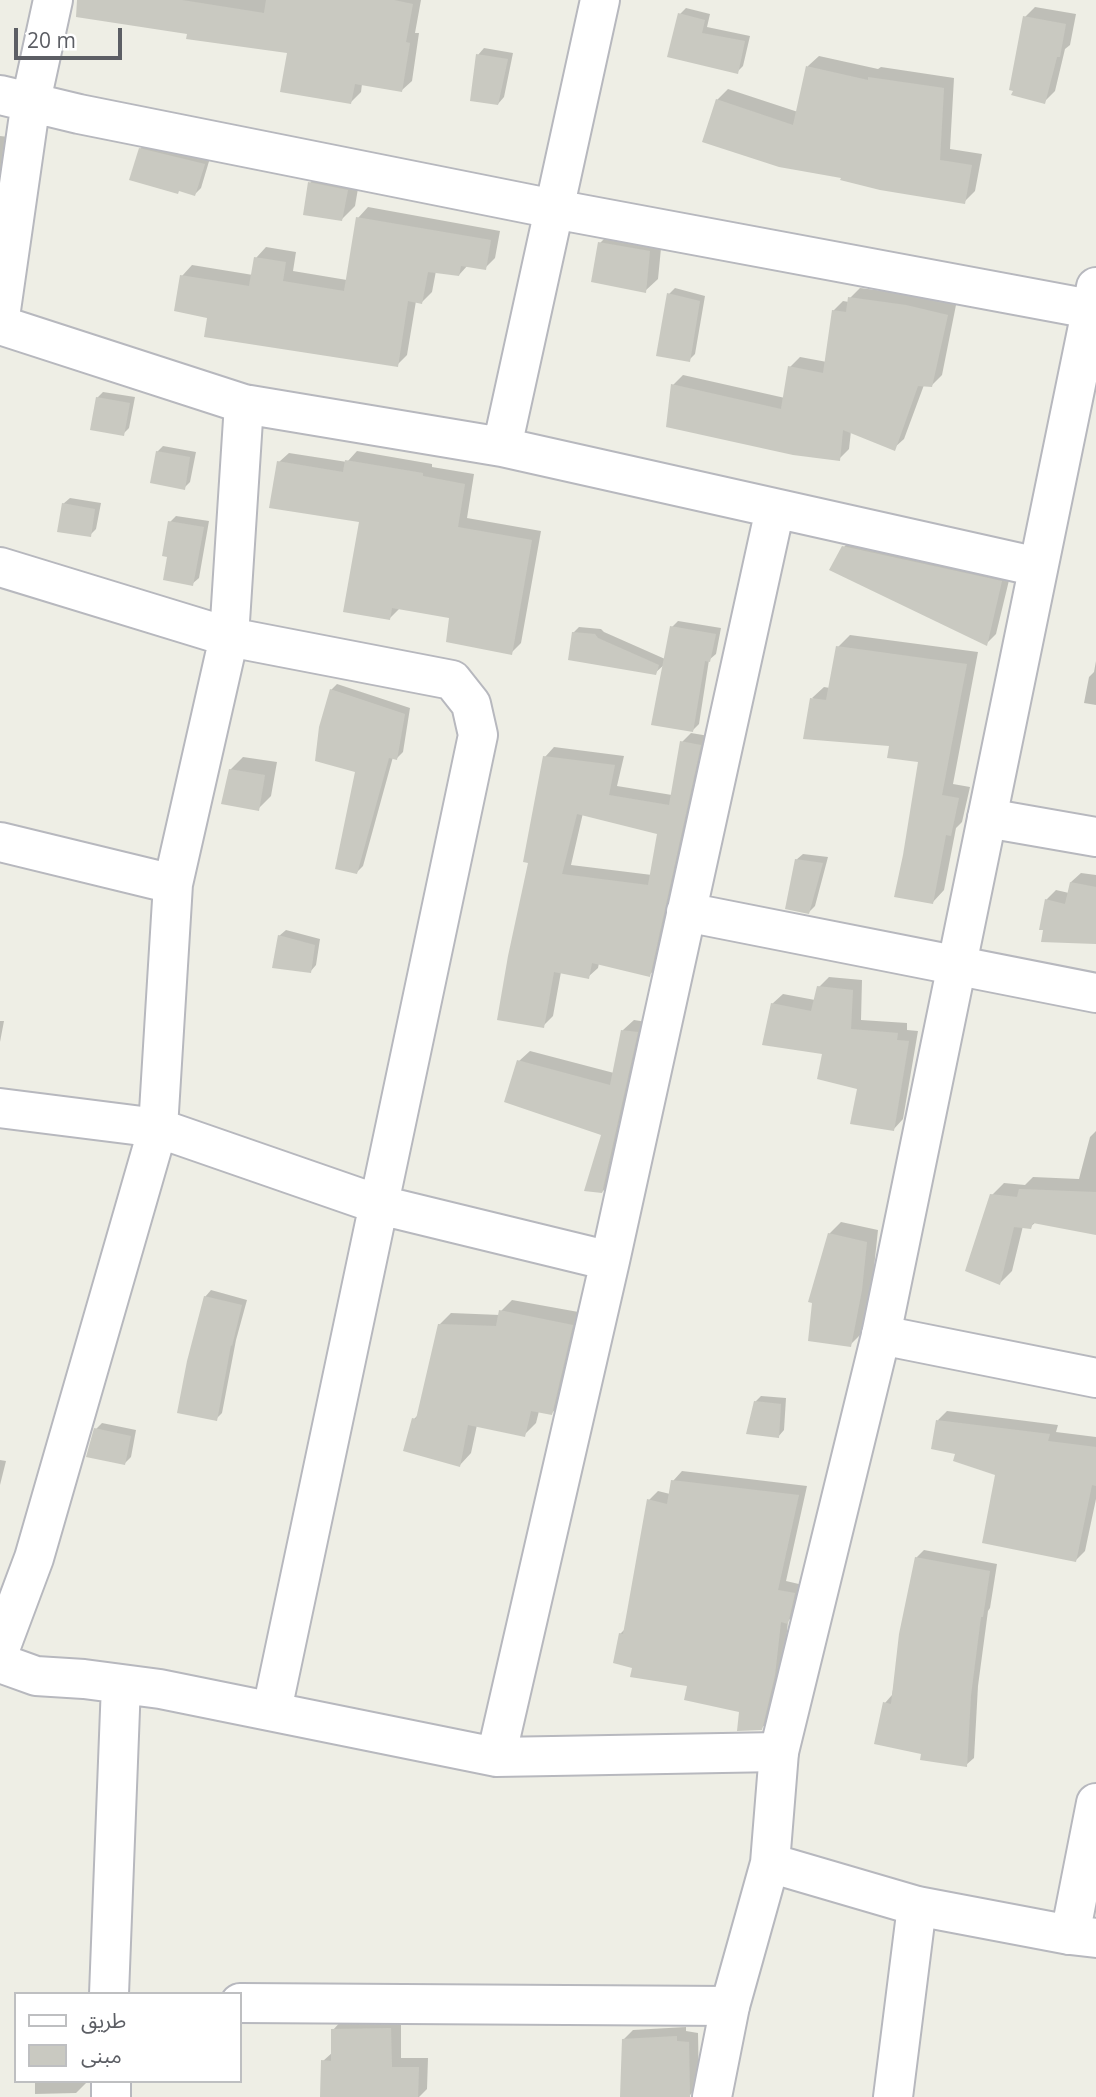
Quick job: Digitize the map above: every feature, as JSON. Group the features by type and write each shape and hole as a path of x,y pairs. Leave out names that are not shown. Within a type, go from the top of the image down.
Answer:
{"street":[{"path":"0,317 15,98 53,0"},
{"path":"502,447 600,0"},
{"path":"15,98 79,114 554,209 1094,302 881,1335 779,1752 770,1863 730,2006 712,2097"},
{"path":"0,325 244,404 502,447 1038,567"},
{"path":"0,1649 34,1558 158,1128 173,884 229,637 244,404"},
{"path":"496,1757 610,1261 775,509"},
{"path":"0,567 229,637 452,680 471,705 478,735 272,1710"},
{"path":"987,818 1096,837"},
{"path":"0,842 173,884"},
{"path":"687,912 1096,993"},
{"path":"0,1108 158,1128 380,1205 610,1261"},
{"path":"881,1335 1096,1378"},
{"path":"0,1663 36,1676 121,1684 272,1710 496,1757 779,1752"},
{"path":"109,1992 121,1684"},
{"path":"770,1863 917,1906 1083,1937 1096,1802"},
{"path":"893,2097 917,1906"},
{"path":"242,2003 730,2006"}],"building":[{"path":"77,0 182,0 264,13 266,0 394,0 413,4 406,42 410,43 402,92 355,84 351,104 280,92 287,53 186,39 187,34 76,17"},
{"path":"678,13 705,20 702,33 745,41 738,74 667,57"},
{"path":"1023,16 1066,24 1060,57 1057,57 1045,104 1011,95 1013,91 1009,90"},
{"path":"476,54 508,59 498,105 470,101"},
{"path":"806,66 868,80 868,77 944,88 940,160 972,165 965,204 880,190 840,180 841,178 779,167 702,142 716,99 793,125"},
{"path":"139,148 205,164 195,196 129,180"},
{"path":"308,182 348,190 342,221 303,215"},
{"path":"356,217 491,240 486,270 461,266 459,276 428,272 422,304 408,301 398,367 204,337 207,318 174,311 180,275 249,286 254,257 286,262 283,281 344,291"},
{"path":"598,242 650,251 646,293 591,282"},
{"path":"667,293 700,301 690,362 656,356"},
{"path":"848,297 906,305 948,315 932,387 918,386 895,451 843,430 840,461 793,455 666,427 671,384 781,409 788,366 823,373 832,310 846,312"},
{"path":"96,397 130,403 124,436 90,430"},
{"path":"156,451 190,457 185,490 150,483"},
{"path":"345,460 423,473 423,476 465,484 458,527 532,540 512,655 446,642 449,618 392,608 390,620 343,612 359,522 269,508 277,461 343,472"},
{"path":"62,503 95,509 91,537 57,532"},
{"path":"168,521 204,527 193,586 163,580 167,557 162,556"},
{"path":"842,546 1002,581 987,646 829,570"},
{"path":"670,626 716,634 710,662 705,661 693,732 651,725"},
{"path":"572,632 595,634 598,638 659,665 656,675 568,660"},
{"path":"836,646 967,664 942,795 959,798 951,836 946,835 933,904 894,897 918,762 887,758 889,746 803,739 810,698 826,700"},
{"path":"330,689 405,714 397,760 389,758 357,874 335,869 355,772 315,761 319,727"},
{"path":"680,741 701,745 650,977 592,963 589,979 554,972 544,1028 497,1020 528,863 523,862 543,756 615,765 609,795 669,805","holes":["577,814 657,834 648,885 562,874"]},
{"path":"229,769 265,775 259,811 221,804"},
{"path":"795,859 823,863 809,914 785,909"},
{"path":"1070,882 1096,887 1096,944 1041,942 1043,930 1039,930 1045,899 1065,904"},
{"path":"278,935 315,945 311,973 272,968"},
{"path":"817,986 853,990 851,1029 898,1033 897,1040 909,1041 894,1131 850,1124 857,1089 817,1079 822,1054 762,1045 771,1003 811,1011"},
{"path":"621,1030 638,1032 602,1193 584,1191 601,1135 504,1102 517,1060 610,1085"},
{"path":"1019,1189 1096,1192 1096,1235 1033,1223 1031,1229 1014,1227 1000,1285 965,1271 990,1194 1017,1197"},
{"path":"828,1233 867,1242 862,1290 851,1347 808,1341 812,1303 808,1302"},
{"path":"204,1296 242,1305 231,1345 217,1421 177,1413"},
{"path":"499,1310 573,1325 552,1415 531,1411 525,1437 468,1425 460,1467 403,1451 412,1418 416,1419 438,1324 496,1326"},
{"path":"754,1401 781,1404 779,1438 746,1434"},
{"path":"936,1420 1050,1434 1048,1441 1096,1447 1096,1486 1092,1485 1076,1562 982,1543 995,1475 953,1461 955,1454 931,1449"},
{"path":"94,1428 131,1436 125,1465 86,1457"},
{"path":"671,1480 799,1495 778,1590 795,1593 788,1624 781,1622 775,1675 762,1730 737,1731 739,1712 684,1700 687,1686 630,1677 632,1668 613,1663 619,1633 623,1634 647,1499 667,1504"},
{"path":"915,1557 990,1571 971,1695 967,1767 920,1760 921,1754 874,1744 883,1702 891,1704 899,1634"},
{"path":"391,2028 392,2067 419,2067 418,2097 320,2097 321,2060 331,2061 331,2029"},
{"path":"677,2036 677,2041 689,2042 690,2097 620,2097 622,2039"}]}
